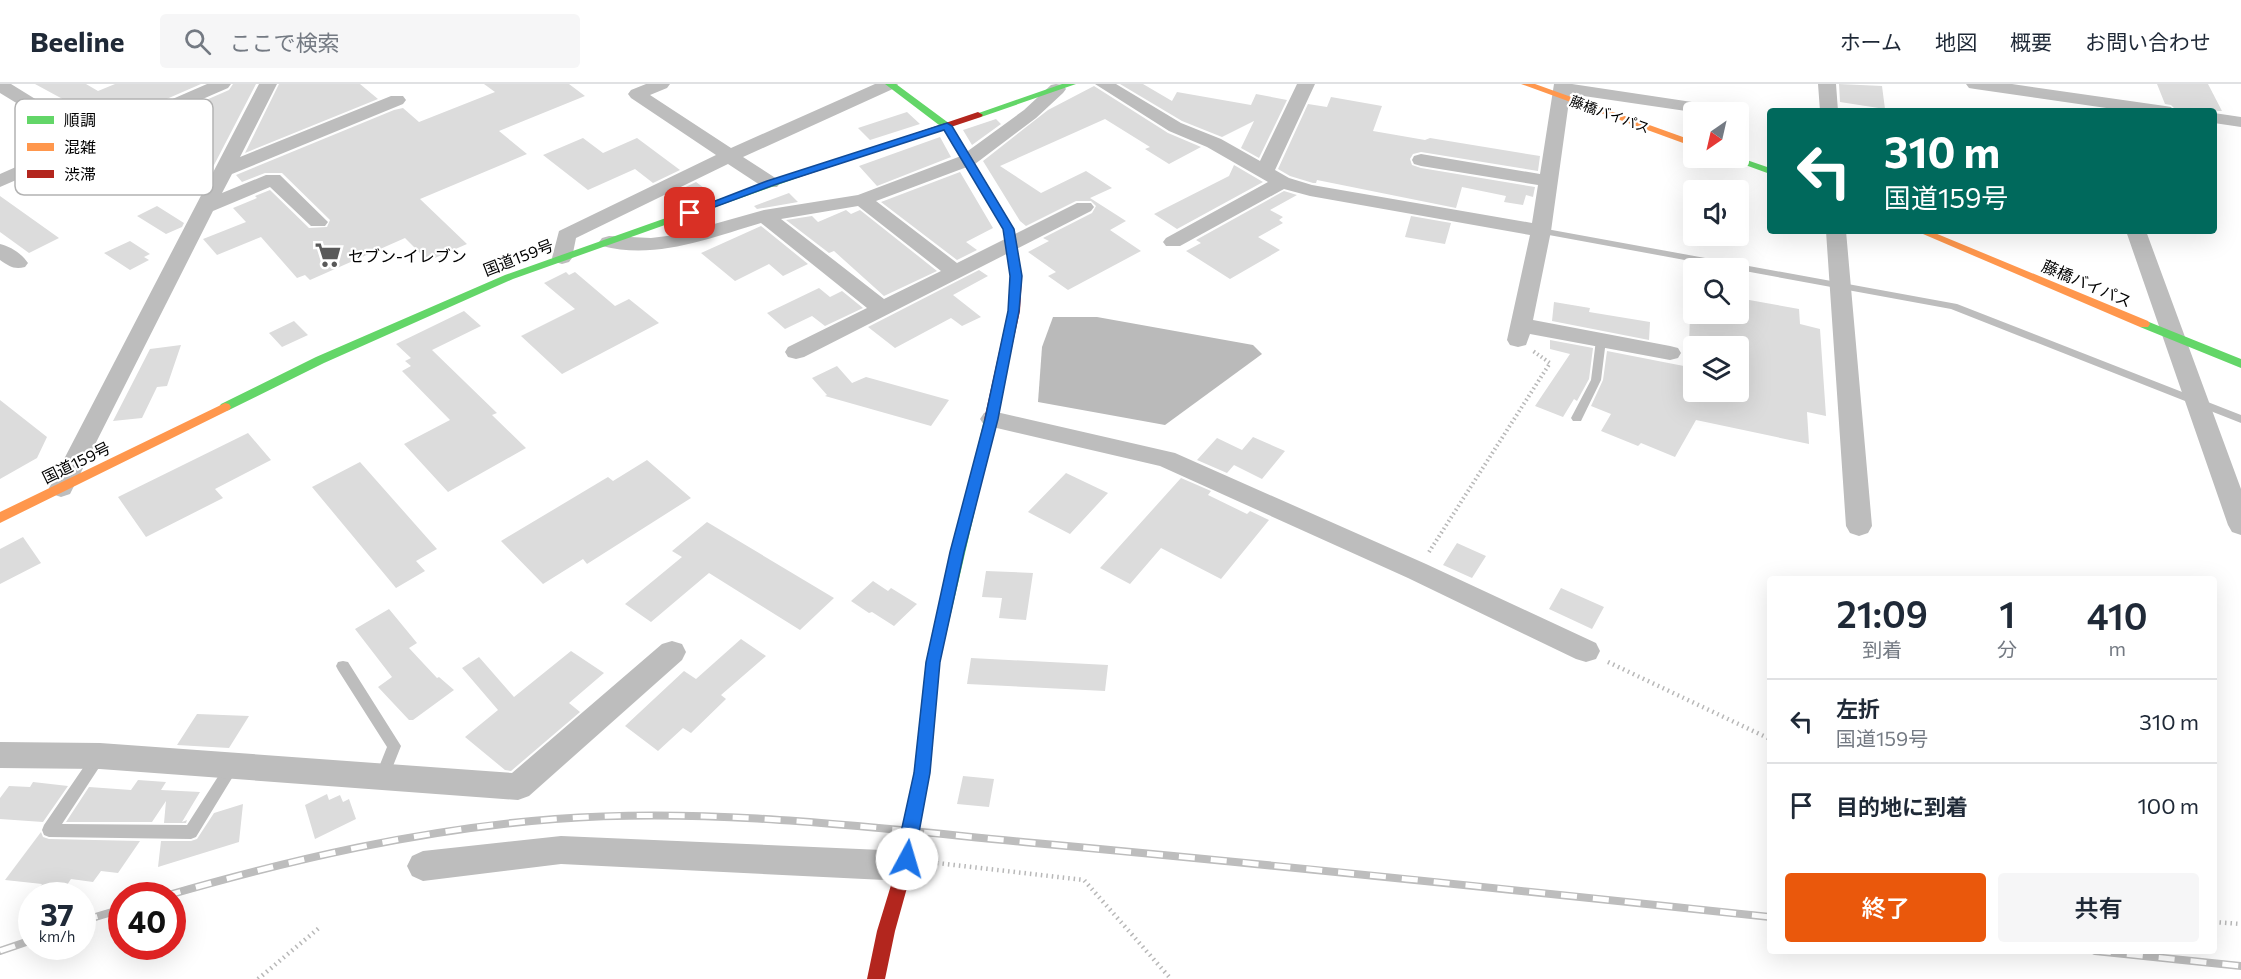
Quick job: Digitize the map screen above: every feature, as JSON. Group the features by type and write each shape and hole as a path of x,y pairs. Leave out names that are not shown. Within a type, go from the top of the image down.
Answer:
{"main road":[{"path":"876,979 885,931 906,862 909,832 922,773 933,662 957,552 992,419 1014,311 1016,276 1009,229 947,126 890,84"},
{"name":"藤橋バイパス","path":"1526,84 1562,89 1683,139"},
{"name":"国道159号","path":"0,518 320,360 509,277 770,183 1064,86"},
{"path":"1749,164 1767,170"},
{"name":"藤橋バイパス","path":"1928,234 2241,364"}],"street":[{"path":"176,84 195,96"},
{"path":"188,99 222,84"},
{"path":"213,191 268,84"},
{"path":"661,84 637,94 770,183"},
{"path":"562,258 566,235 729,156 890,84"},
{"path":"1104,84 1175,127 1214,143 1282,182 1310,190 1541,231"},
{"path":"1264,172 1306,84"},
{"path":"1827,84 1829,108"},
{"path":"1975,84 2147,108"},
{"path":"0,85 23,99"},
{"path":"609,242 651,244 677,241 764,216 861,200 968,160 1064,86"},
{"path":"1670,352 1601,340 1520,333 1541,231 1562,89 1683,106"},
{"path":"224,170 397,100"},
{"path":"2217,118 2241,122"},
{"path":"1421,160 1548,181"},
{"path":"0,181 15,174"},
{"path":"205,207 273,179 318,222"},
{"path":"1173,242 1282,182"},
{"path":"61,488 211,195"},
{"path":"861,200 955,272"},
{"path":"796,352 1084,207"},
{"path":"764,216 881,308"},
{"path":"1836,234 1859,526"},
{"path":"2137,234 2241,525"},
{"path":"0,250 18,263"},
{"path":"992,419 1166,459 1417,571 1586,651"},
{"path":"0,755 100,756 233,764 518,787 672,652"},
{"path":"423,866 561,850 906,862"}],"lane":[{"path":"1541,231 1953,306 2241,419"},
{"path":"1577,418 1596,380 1601,340"},
{"path":"343,666 394,746 381,777"},
{"path":"100,756 49,830 191,832 233,764"}],"path":[{"path":"1417,571 1550,363 1520,333"},
{"path":"1586,651 1767,738"},
{"path":"906,862 1084,880 1172,979"},
{"path":"2217,922 2241,924"},
{"path":"258,979 319,928"}],"shaded area":[{"path":"1053,317 1097,317 1253,345 1262,354 1165,425 1038,402 1042,347"}],"building":[{"path":"35,84 86,84 98,91 115,84 201,84 167,99 63,99"},
{"path":"233,84 256,84 213,167 213,99 208,99 229,90"},
{"path":"279,84 360,84 378,99 245,153"},
{"path":"484,84 569,84 585,96 499,131 527,154 420,199 467,244 428,261 405,238 310,280 305,275 297,278 261,237 217,255 203,239 246,222 233,208 270,190 309,228 327,227 330,220 282,173 265,173 242,182 236,175 394,110 403,108 419,122 495,92"},
{"path":"1120,84 1143,84 1172,101 1177,92 1251,105 1256,94 1287,100 1259,158 1241,148 1254,121 1222,137 1182,121"},
{"path":"1839,84 1882,86 1885,108 1879,108 1840,102"},
{"path":"2157,84 2208,84 2222,111 2217,111 2217,108 2174,108 2165,104"},
{"path":"1094,86 1168,133 1201,147 1169,164 1145,149 1150,147 1105,119 1000,166 1041,193 1086,171 1112,188 1090,198 1126,221 1110,230 1141,251 1068,290 1048,276 1056,272 1028,252 1049,241 1043,238 1092,213 1096,206 1091,201 1076,201 1026,226 1020,221 983,161 1048,110"},
{"path":"1331,97 1382,106 1373,131 1540,156 1538,171 1421,152 1413,154 1410,159 1412,165 1421,168 1535,187 1533,197 1526,195 1523,205 1504,202 1506,196 1462,187 1456,208 1317,180 1313,183 1290,176 1278,169 1308,104 1327,107"},
{"path":"907,112 920,124 870,140 858,128"},
{"path":"996,119 1001,124 972,145 963,130"},
{"path":"940,137 951,157 877,186 859,166"},
{"path":"583,138 603,153 637,138 680,170 653,183 635,169 588,190 543,155"},
{"path":"1234,165 1263,182 1177,229 1154,214 1229,176"},
{"path":"960,172 993,228 966,242 977,250 957,260 881,202"},
{"path":"696,182 711,193 670,206 665,197"},
{"path":"1284,191 1297,195 1270,210 1283,217 1279,220 1283,223 1258,237 1280,250 1230,279 1186,251 1201,243 1196,240"},
{"path":"789,193 798,202 757,209 754,206"},
{"path":"0,196 59,238 29,253 0,232"},
{"path":"157,206 184,223 182,227 166,234 137,216"},
{"path":"846,210 851,214 860,210 937,271 884,296 834,251 829,253 786,220 812,216 818,222"},
{"path":"1411,216 1451,223 1445,244 1405,237"},
{"path":"761,226 808,264 783,276 769,264 735,281 701,253"},
{"path":"130,241 150,254 144,257 149,260 130,270 104,253"},
{"path":"979,270 988,276 953,295 981,317 962,326 951,318 895,348 868,327"},
{"path":"566,272 569,275 575,272 615,306 629,299 659,323 562,374 521,336 575,309 544,283"},
{"path":"819,288 830,297 842,291 863,308 825,326 812,316 785,329 767,313"},
{"path":"1749,300 1799,309 1800,324 1820,329 1826,416 1807,412 1809,444 1696,420 1675,457 1641,443 1638,446 1601,431 1611,414 1591,406 1603,380 1607,351 1683,366 1683,402 1749,402 1749,336 1689,336 1690,324 1749,324"},
{"path":"1554,302 1590,308 1589,312 1650,322 1649,340 1552,321"},
{"path":"464,311 481,326 432,350 497,413 492,415 526,448 448,492 404,444 450,420 402,371 411,366 405,361 411,358 396,344"},
{"path":"294,321 308,335 282,347 269,333"},
{"path":"1550,340 1593,348 1589,379 1577,401 1574,399 1563,417 1535,406 1570,354 1550,349"},
{"path":"181,345 167,386 157,387 142,418 113,421 150,349"},
{"path":"837,366 852,383 866,377 949,400 931,426 825,396 827,395 812,378"},
{"path":"0,400 47,437 37,458 0,479"},
{"path":"248,433 271,460 215,489 223,498 146,537 118,497"},
{"path":"1253,437 1285,451 1262,479 1234,465 1227,473 1197,460 1217,438 1242,450"},
{"path":"647,460 691,498 587,564 583,559 543,584 501,541 608,477 613,481"},
{"path":"360,462 437,549 416,561 425,571 396,588 312,487"},
{"path":"1066,473 1108,493 1070,534 1028,512"},
{"path":"1181,478 1211,491 1208,495 1247,514 1250,511 1269,520 1221,579 1161,548 1130,584 1100,568"},
{"path":"707,522 834,598 800,630 709,573 651,622 625,604 682,557 672,551"},
{"path":"23,537 41,563 0,584 0,549"},
{"path":"1457,543 1486,556 1472,578 1443,565"},
{"path":"986,571 1033,573 1026,620 999,618 1002,598 982,597"},
{"path":"873,581 888,591 891,588 917,604 894,626 851,601"},
{"path":"1561,588 1604,607 1592,629 1549,609"},
{"path":"389,609 417,643 409,648 437,678 439,677 454,690 413,720 409,720 378,687 392,677 355,629"},
{"path":"741,639 766,656 721,695 726,699 691,733 683,728 658,751 625,726 684,671 696,679"},
{"path":"571,651 604,673 569,703 580,712 511,771 505,770 465,737 498,710 462,668 479,657 514,697"},
{"path":"971,658 1108,665 1105,691 967,684"},
{"path":"197,714 249,716 229,748 177,745"},
{"path":"963,776 994,779 989,807 957,804"},
{"path":"138,780 166,782 161,790 200,792 182,822 187,820 186,823 164,823 166,801 152,822 66,822 89,787 131,790"},
{"path":"33,782 68,786 43,822 0,819 0,798 9,786 30,787"},
{"path":"327,794 329,800 340,795 343,802 349,799 356,819 315,839 305,805"},
{"path":"243,804 239,842 158,867 161,841 197,839 214,813"},
{"path":"41,832 43,837 49,839 140,841 118,873 101,871 93,882 71,879 69,882 5,880"}],"railway":[{"path":"186,890 358,847 456,830 555,819 615,816 735,817 1310,869 1767,917"},
{"path":"96,917 108,913"},
{"path":"0,951 18,945"},
{"path":"2124,954 2241,966"}],"traffic: fast":[{"path":"890,84 947,126 961,149"},
{"path":"978,115 1071,84"},
{"path":"1749,164 1767,170"},
{"path":"225,407 320,360 509,277 796,175"},
{"path":"2144,324 2241,364"},
{"path":"913,815 922,773 933,661 990,420"}],"traffic: slow":[{"path":"1526,84 1683,140"},
{"path":"1928,234 2144,324"},
{"path":"0,518 225,407"}],"traffic: jam":[{"path":"796,175 978,115"},
{"path":"961,149 1009,229 1016,276 1014,311 990,420"},
{"path":"876,979 886,931 907,859 913,815"}],"place":[{"name":"セブン-イレブン","path":"328,255"}],"route":[{"path":"690,213 770,183 947,126 1009,229 1016,276 1014,311 992,419 957,552 933,662 922,773 909,832 907,859"}]}
